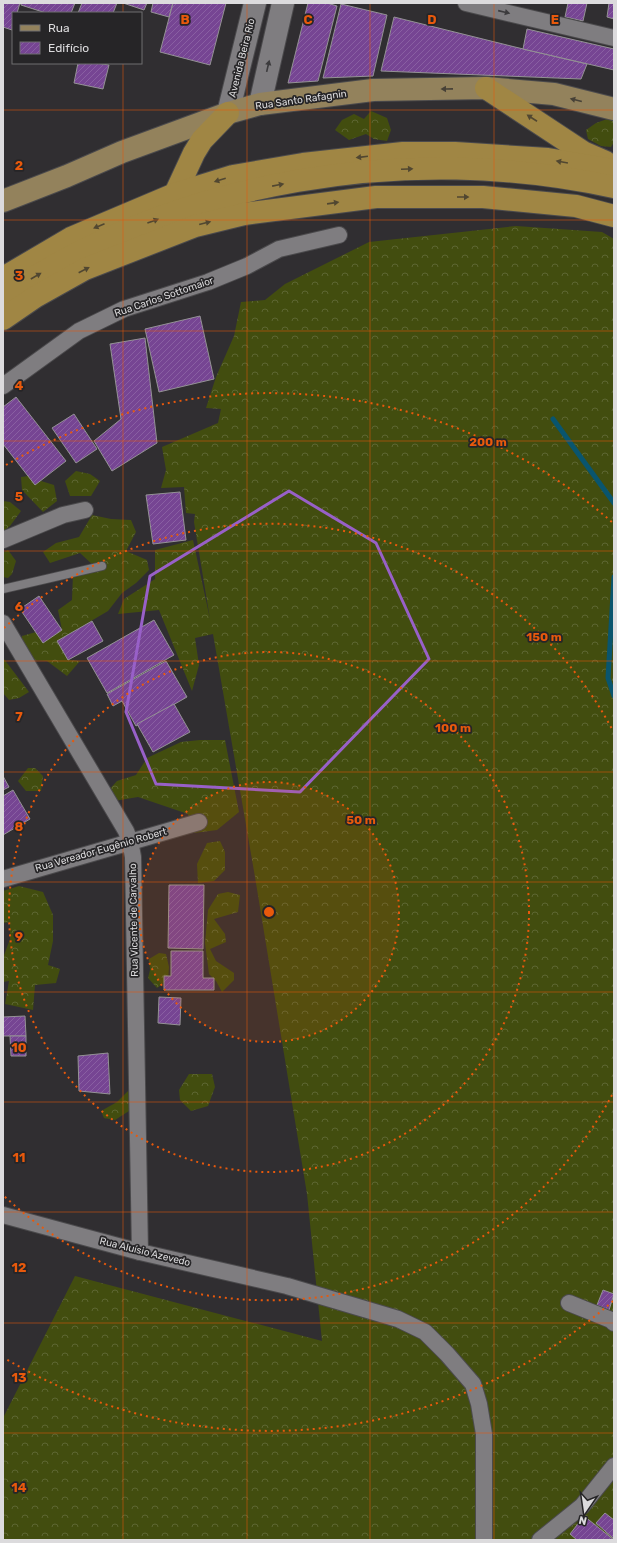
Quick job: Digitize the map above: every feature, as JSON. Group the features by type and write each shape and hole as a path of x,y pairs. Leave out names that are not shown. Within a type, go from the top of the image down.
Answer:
{"highway":[{"path":"486,88 584,152 614,166"},
{"path":"175,194 194,153 202,140 228,113"},
{"path":"3,278 71,238 175,194 234,176 303,164 403,153 455,153 548,159 614,170"},
{"path":"3,298 27,281 75,254 134,228 235,193 304,180 366,171 423,168 519,172 579,179 614,187"},
{"path":"3,319 35,297 85,268 195,226 244,214 376,197 483,197 576,206 614,216"}],"main road":[{"name":"Avenida Beira Rio","path":"228,113 255,3"},
{"path":"260,104 283,3"},
{"name":"Rua Santo Rafagnin","path":"3,201 67,176 122,152 228,113 260,104 373,90 486,88 554,94 614,109"}],"street":[{"path":"466,3 614,38"},
{"name":"Rua Carlos Sottomaior","path":"3,386 79,331 124,309 208,282 247,266 279,249 339,235"},
{"path":"3,540 63,514 85,510"},
{"name":"Rua Vicente de Carvalho","path":"3,623 126,831 130,841 133,857 140,1252"},
{"name":"Rua Vereador Eugênio Robert","path":"3,879 199,822"},
{"name":"Rua Aluísio Azevedo","path":"3,1215 140,1252 287,1286 398,1319 425,1332 448,1354 473,1384 479,1404 484,1434 484,1540"},
{"path":"569,1302 611,1320 614,1324"},
{"path":"540,1540 582,1506 614,1466"}],"lane":[{"path":"3,589 102,566"}],"highlighted area":[{"path":"289,491 376,543 429,659 300,792 156,784 126,712 150,576"}],"green space":[{"path":"371,111 387,118 391,130 387,141 374,139 366,134 349,140 335,130 342,120 354,114 364,119"},
{"path":"610,118 614,119 614,142 611,147 601,146 588,139 586,130 596,123"},
{"path":"516,226 602,232 614,239 614,1540 3,1540 3,1418 75,1276 322,1341 307,1194 213,634 195,638 199,665 192,691 159,610 118,614 124,599 155,579 155,550 193,540 210,619 194,522 195,514 186,513 184,487 161,488 166,470 162,447 218,423 221,409 206,408 216,377 234,336 241,302 265,300 285,284 369,242"},
{"path":"76,471 90,474 100,481 91,496 70,496 65,481"},
{"path":"36,475 41,481 54,485 57,501 43,512 22,490 21,477"},
{"path":"3,501 10,502 21,511 10,526 3,532"},
{"path":"92,515 111,519 131,520 136,532 126,551 147,560 149,570 136,583 122,593 108,611 57,641 68,660 80,661 67,676 47,661 34,660 20,651 22,636 36,632 43,643 62,630 58,610 72,600 73,574 93,565 80,553 50,563 43,552 56,543 79,537"},
{"path":"8,550 16,561 12,574 8,578 3,577 3,553"},
{"path":"4,659 29,692 19,698 9,700 3,693"},
{"path":"225,740 239,812 217,830 194,833 188,814 138,797 114,801 107,792 117,781 136,775 147,758 181,742"},
{"path":"28,768 35,768 43,776 41,791 26,791 18,781"},
{"path":"220,841 225,852 225,870 214,881 198,883 197,864 207,843"},
{"path":"19,886 43,892 53,915 53,941 48,965 60,969 56,983 35,985 33,1010 5,1004 9,981 3,982 3,958 10,939 10,922 3,923 3,891"},
{"path":"228,892 240,895 238,912 214,919 225,934 226,942 210,949 216,961 234,973 234,980 222,992 216,981 209,974 205,943 208,910 218,894"},
{"path":"159,953 166,954 169,967 168,980 157,988 148,978 150,970 149,959"},
{"path":"189,1074 212,1074 215,1087 208,1106 191,1111 180,1100 179,1090"},
{"path":"129,1090 129,1111 115,1120 104,1118 101,1111 117,1102"}],"building":[{"path":"3,3 20,3 17,12 12,12 12,30 3,27"},
{"path":"21,3 75,3 71,12 43,12 21,5"},
{"path":"82,3 117,3 113,12 78,12"},
{"path":"123,3 147,3 144,10"},
{"path":"153,3 173,3 169,17 151,12"},
{"path":"173,3 226,3 210,65 160,52"},
{"path":"308,3 327,3 337,6 318,81 288,83"},
{"path":"568,3 587,3 583,21 565,17"},
{"path":"609,3 614,3 614,19 607,17"},
{"path":"341,4 387,15 373,76 323,78"},
{"path":"394,17 587,64 581,79 381,71"},
{"path":"527,29 614,49 614,70 523,49"},
{"path":"78,64 109,65 103,89 74,83"},
{"path":"200,316 214,379 159,392 145,329"},
{"path":"145,338 157,443 112,471 94,441 121,419 110,344"},
{"path":"16,397 66,461 35,485 3,444 3,407"},
{"path":"74,414 97,449 76,463 52,428"},
{"path":"180,492 186,540 153,544 146,495"},
{"path":"39,596 62,630 43,643 20,609"},
{"path":"154,620 174,655 107,693 87,658"},
{"path":"92,621 103,641 68,660 57,641"},
{"path":"166,661 187,697 136,726 122,701 113,706 107,694"},
{"path":"174,704 190,732 153,752 137,724"},
{"path":"3,776 9,787 3,790"},
{"path":"13,790 30,819 3,835 3,796"},
{"path":"169,885 204,885 203,949 168,948"},
{"path":"171,951 203,951 203,978 214,978 214,990 164,990 164,976 171,976"},
{"path":"159,997 181,998 180,1025 158,1023"},
{"path":"25,1016 26,1036 3,1036 3,1017"},
{"path":"10,1036 26,1036 26,1056 11,1056"},
{"path":"108,1053 110,1094 79,1091 78,1056"},
{"path":"603,1290 614,1294 609,1310 597,1305"},
{"path":"605,1513 614,1520 614,1539 596,1523"},
{"path":"584,1516 614,1540 577,1540 570,1534"}],"waterway":[{"path":"553,419 614,503"},
{"path":"614,577 608,678 614,696"}]}
